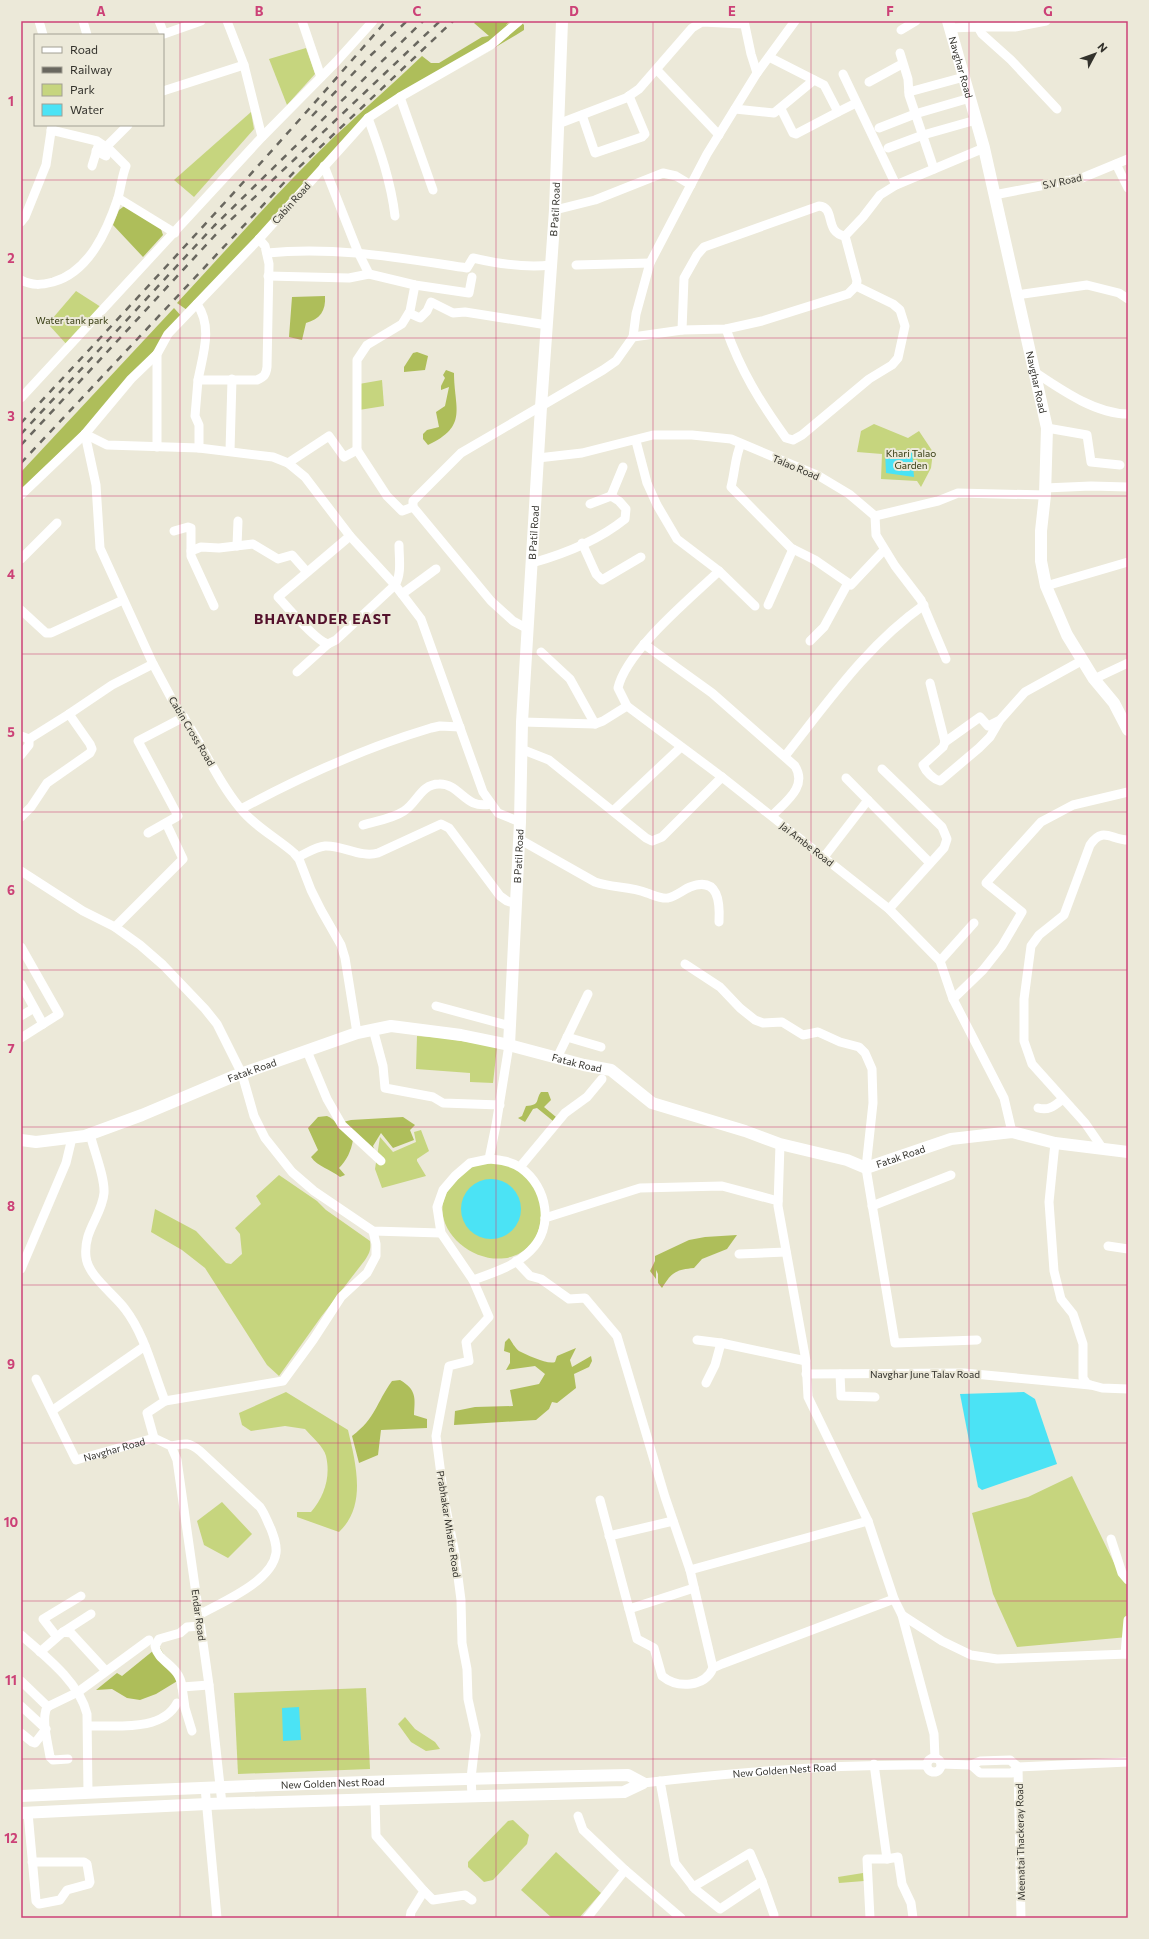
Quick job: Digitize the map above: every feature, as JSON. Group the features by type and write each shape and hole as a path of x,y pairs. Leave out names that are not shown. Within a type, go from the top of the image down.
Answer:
{"main road":[{"name":"B Patil Road","path":"510,1045 520,822 522,722 541,407 555,210 562,21"},
{"name":"Navghar Road","path":"949,24 984,148 1047,428 1045,492 1041,531 1041,560 1046,586 1067,635 1094,680 1114,703 1128,730"},
{"name":"Fatak Road","path":"21,1140 36,1142 72,1138 90,1134 142,1115 242,1074 357,1033 391,1026 461,1035 510,1045 611,1070 652,1103 745,1131 780,1144 847,1160 866,1168 951,1139 1012,1132 1055,1143 1128,1152"},
{"name":"New Golden Nest Road","path":"21,1796 205,1787 471,1778 628,1775 643,1783"},
{"name":"New Golden Nest Road","path":"25,1813 207,1804 375,1800 472,1795 624,1792 643,1783"}],"street":[{"path":"39,21 43,34"},
{"path":"83,21 87,34"},
{"path":"159,21 163,34"},
{"path":"164,35 201,21"},
{"path":"227,21 244,65 262,137"},
{"path":"302,21 321,76"},
{"path":"21,398 262,137 373,21"},
{"name":"Cabin Road","path":"157,447 157,354 168,334 259,239 368,118 400,97 491,45 519,21"},
{"path":"528,628 512,621 491,601 413,507 413,501 461,453 541,407 616,361 634,337 636,314 650,264 720,135 757,73 795,21"},
{"path":"901,30 916,21"},
{"path":"949,24 978,27 1015,27 1046,21"},
{"path":"558,124 629,96 639,89 692,28 702,22 744,22 757,73"},
{"path":"978,27 982,34 1011,60 1057,109"},
{"path":"900,53 902,64 908,79 909,92 924,134 934,169"},
{"path":"769,57 824,85 838,112"},
{"path":"869,82 902,64"},
{"path":"164,91 244,65"},
{"path":"657,70 720,135"},
{"path":"843,74 896,185"},
{"path":"909,92 964,77"},
{"path":"736,109 774,113 781,109 785,103 814,80"},
{"path":"582,115 595,153 642,137 645,134 629,96"},
{"path":"400,97 433,190"},
{"path":"879,128 916,114 970,98"},
{"path":"781,109 793,133 796,134 856,102"},
{"path":"368,118 385,164 395,216"},
{"path":"888,148 924,134 976,120"},
{"path":"92,166 102,150 127,126"},
{"path":"21,222 25,217 46,165 52,128 102,150 126,166 118,198 102,239 85,261 67,278 42,285 30,284 21,280"},
{"path":"845,236 864,217 880,195 896,185 984,148"},
{"name":"S.V Road","path":"994,195 1082,178 1128,159"},
{"path":"1116,164 1128,188"},
{"path":"324,166 358,252 369,274"},
{"path":"555,210 595,200 663,173 676,176 692,185"},
{"path":"118,198 174,233"},
{"path":"682,330 684,278 697,255 704,247 819,206 823,206 827,210 834,232 838,235 845,236"},
{"path":"634,337 682,330 726,328 762,320 848,294 856,286 857,280 845,236"},
{"path":"198,380 257,380 266,374 267,253 265,246 259,239"},
{"path":"267,253 293,250 358,252 467,268 474,258 496,264 533,267 551,265"},
{"path":"576,265 650,264"},
{"path":"268,276 349,278 369,274 415,285 469,293 472,277"},
{"path":"413,507 402,511 387,496 357,450 357,360 367,345 402,324 409,313 415,285"},
{"path":"1016,295 1087,285 1118,293 1128,299"},
{"path":"726,328 736,357 761,403 786,438 793,440 802,435 869,379 892,365 898,358 905,326 900,310 893,304 856,286"},
{"path":"409,313 420,318 423,316 431,302 453,313 465,312 547,325"},
{"path":"197,304 203,313 207,328 198,380 195,416 199,426 200,448"},
{"path":"21,495 85,434 131,379 157,354"},
{"path":"1033,371 1063,391 1086,403 1120,414 1128,414"},
{"path":"230,451 232,379"},
{"path":"1047,428 1087,435 1090,462 1120,465"},
{"path":"85,434 107,444 200,448 273,457 288,463 305,477 350,536 402,594 421,619 483,792 490,804 505,817 520,822"},
{"name":"Cabin Cross Road","path":"85,434 96,485 100,548 153,664 175,706 184,717 241,809 298,858 311,890 341,945 357,1033"},
{"name":"Talao Road","path":"538,458 582,453 636,441 653,435 692,434 731,439 819,476 849,494 875,516"},
{"path":"288,463 329,436 344,457 357,450"},
{"path":"636,441 647,482 657,505 677,540 719,571 755,606"},
{"path":"741,444 736,453 735,472 731,487 793,549 815,560 851,585 884,550"},
{"path":"590,504 611,496 623,467"},
{"path":"946,659 924,605 884,550 876,535 875,516 938,501 958,493 1045,492 1091,486 1128,487"},
{"path":"532,563 558,555 612,529 625,519 626,509 619,501 611,496"},
{"path":"237,546 238,521"},
{"path":"21,559 57,523"},
{"path":"174,531 188,527 191,528 191,556 214,606"},
{"path":"328,644 321,641 278,597 350,536"},
{"path":"582,543 596,574 602,580 641,557"},
{"path":"191,551 201,547 253,544 278,559 292,555 307,572"},
{"path":"298,672 328,644 336,640 394,585 398,579 399,573 399,545"},
{"path":"768,605 793,549"},
{"path":"1046,586 1128,562"},
{"path":"402,594 436,569"},
{"path":"522,722 595,724 603,721 627,706 618,688 620,679 644,644 719,571"},
{"path":"810,641 824,627 848,583"},
{"path":"21,610 46,633 51,633 124,600"},
{"path":"785,756 866,654 899,624 924,605"},
{"path":"644,644 712,693 785,756 797,770 800,781 797,788 772,816"},
{"path":"541,652 570,679 595,724"},
{"path":"1000,720 988,726 980,717 945,742 943,747 923,765 936,780 940,781 990,737 1011,705 1025,692 1083,660"},
{"path":"1094,680 1128,663"},
{"path":"21,755 29,745 25,738 69,714 112,685 153,664"},
{"path":"930,683 945,742"},
{"name":"Jai Ambe Road","path":"627,706 722,777 888,909 940,961 954,999 1004,1098 1012,1132"},
{"path":"21,816 30,807 47,783 90,753 92,749 69,714"},
{"path":"148,833 178,816 138,741 184,717"},
{"path":"241,809 298,778 362,751 431,728 440,726 460,727"},
{"path":"613,811 681,747"},
{"path":"521,749 549,760 646,838 656,840 662,837 722,777"},
{"path":"882,769 942,826 947,839 944,848 888,909"},
{"path":"846,778 930,863"},
{"path":"363,825 405,811 428,786 439,784 450,786 475,805 482,806 490,804"},
{"path":"954,999 983,970 1002,946 1022,912 986,883 1041,822 1073,805 1128,792"},
{"path":"824,858 868,800"},
{"path":"115,927 183,858 166,823"},
{"path":"298,858 314,849 326,846 370,855 378,853 441,824 449,828 500,896 507,901 516,904"},
{"path":"1103,1149 1085,1123 1032,1064 1024,1041 1024,999 1031,946 1039,934 1064,915 1082,863 1090,845 1096,837 1106,834 1120,840 1128,840"},
{"path":"519,839 595,882 605,885 621,886 656,897 668,898 697,885 706,885 717,894 720,901 719,922"},
{"path":"21,871 83,911 115,927 140,945 163,965 205,1009 218,1024 242,1074 254,1116 265,1138 292,1172 314,1191 373,1231 441,1233"},
{"path":"940,961 974,923"},
{"path":"21,947 59,1014 21,1038"},
{"path":"685,964 720,987 740,1008 755,1020 763,1023 782,1022 803,1035 818,1032 840,1042 859,1047 865,1053 872,1069 873,1079 873,1103 866,1168 895,1343 977,1340"},
{"path":"21,984 43,1024"},
{"path":"558,1058 588,994"},
{"path":"436,1006 510,1026"},
{"path":"21,1016 34,1008"},
{"path":"373,1029 383,1066 385,1088 433,1097 443,1103 500,1105"},
{"path":"567,1037 602,1047"},
{"path":"489,1159 510,1045"},
{"path":"307,1051 327,1099 342,1125 380,1161"},
{"path":"520,1167 565,1113 587,1097 602,1079"},
{"path":"1038,1108 1046,1110 1063,1099"},
{"path":"90,1134 104,1193 101,1204 87,1236 86,1257 90,1269 126,1310 145,1346 165,1401"},
{"path":"21,1269 66,1163 72,1138"},
{"path":"1055,1143 1050,1202 1054,1271 1061,1299 1073,1314 1083,1344 1083,1378 1085,1382 1090,1385"},
{"path":"780,1144 778,1201 806,1361 808,1397 868,1521 894,1599 902,1615 934,1734 938,1761 939,1771 934,1773 929,1771 926,1765 930,1759 938,1761 971,1765 980,1761 1010,1760 1018,1767 1128,1762"},
{"path":"489,1159 507,1161 520,1167 535,1181 544,1198 545,1218 542,1236 530,1251 500,1271 473,1280 441,1233 437,1207 443,1190 455,1176 470,1163 489,1159"},
{"path":"872,1206 951,1175"},
{"path":"545,1218 640,1188 722,1186 778,1201"},
{"path":"199,1615 254,1584 274,1561 276,1543 265,1514 260,1507 192,1444 183,1443 171,1446 154,1438 147,1413 165,1401 283,1381 313,1340 341,1297 367,1273 376,1256 376,1244 373,1231"},
{"path":"1108,1246 1128,1249"},
{"path":"739,1254 786,1252"},
{"path":"516,1261 530,1276 541,1279 569,1299 585,1298 617,1336 673,1521 690,1570 713,1668 709,1677 703,1681 692,1684 676,1684 667,1680 662,1676 654,1648 637,1639 600,1500"},
{"name":"Prabhakar Mhatre Road","path":"472,1795 471,1778 476,1735 468,1699 466,1669 462,1643 461,1600 456,1554 444,1498 436,1436 449,1366 469,1360 466,1342 489,1317 473,1280"},
{"path":"697,1340 721,1343 806,1361"},
{"path":"706,1383 721,1343"},
{"path":"36,1379 53,1410 145,1346"},
{"name":"Navghar June Talav Road","path":"806,1374 964,1373 1090,1385 1102,1388 1128,1389"},
{"path":"840,1374 841,1396 875,1397"},
{"name":"Navghar Road","path":"53,1410 76,1460 154,1438"},
{"name":"Endar Road","path":"171,1446 177,1460 209,1685 222,1804"},
{"path":"609,1536 673,1521"},
{"path":"690,1570 868,1521"},
{"path":"1111,1539 1122,1573 1128,1580"},
{"path":"628,1609 694,1588"},
{"path":"60,1635 43,1619 81,1596"},
{"path":"713,1668 894,1599"},
{"path":"40,1652 60,1635 91,1614"},
{"path":"902,1615 942,1641 971,1656 997,1659 1126,1654 1128,1620"},
{"path":"192,1731 179,1674 156,1652 156,1643 159,1639 180,1633 188,1627 200,1626"},
{"path":"60,1635 71,1633 106,1671"},
{"path":"22,1637 40,1652 78,1692 84,1702 88,1726 88,1793"},
{"path":"68,1759 53,1760 50,1757 45,1712 48,1706 78,1692 149,1640"},
{"path":"21,1681 48,1706"},
{"path":"182,1687 209,1685"},
{"path":"88,1726 156,1722 168,1715 177,1703"},
{"path":"21,1706 46,1729"},
{"path":"21,1733 32,1742 35,1742 46,1729"},
{"path":"874,1764 887,1859"},
{"name":"New Golden Nest Road","path":"643,1783 785,1768 874,1764 926,1765"},
{"name":"Meenatai Thackeray Road","path":"1018,1767 1021,1918"},
{"path":"660,1781 675,1863 693,1887 720,1908 762,1880"},
{"path":"205,1787 218,1918"},
{"path":"375,1800 376,1836 424,1891 433,1900 465,1896 472,1900"},
{"path":"25,1813 36,1901 39,1904 60,1900 63,1893 67,1890 89,1884 90,1882 87,1864 84,1862 32,1862"},
{"path":"578,1816 583,1830 625,1870 681,1918"},
{"path":"693,1887 750,1853 762,1880 774,1916"},
{"path":"870,1918 867,1859 887,1859 898,1857 902,1884 911,1903 913,1918"},
{"path":"587,1918 625,1870"},
{"path":"410,1918 411,1912 424,1891"}],"green space":[{"path":"476,21 510,21 506,25 513,21 520,21 524,25 524,30 488,52 379,113 187,310 177,303 294,177 335,136 422,56 431,63 439,63 482,37 489,36 474,23"},
{"path":"306,48 315,74 287,105 269,59"},
{"path":"251,112 254,129 194,197 174,180"},
{"path":"127,204 160,226 163,235 143,257 113,225 119,210"},
{"name":"Water tank park","path":"76,291 104,309 69,347 49,325 52,319"},
{"path":"325,296 321,314 315,319 306,323 302,340 289,337 292,297"},
{"path":"174,308 183,318 92,421 21,490 21,472"},
{"path":"417,352 428,356 425,370 404,372 404,367 413,353"},
{"path":"446,370 454,373 457,406 456,415 454,423 449,431 441,438 428,445 423,439 423,434 427,430 439,427 436,412 445,406 449,387 441,390 441,386 445,378 443,375"},
{"path":"382,380 384,406 359,410 359,384"},
{"name":"Khari Talao Garden","path":"874,424 908,438 919,431 933,452 931,468 921,487 917,481 881,479 882,454 857,452 861,431"},
{"path":"417,1036 444,1038 497,1047 493,1083 470,1082 470,1073 416,1069"},
{"path":"541,1092 548,1092 551,1100 544,1107 556,1117 553,1121 537,1108 533,1109 525,1122 518,1118 522,1116 526,1106 534,1105 537,1102"},
{"path":"327,1116 337,1123 353,1140 348,1155 339,1168 345,1175 340,1177 321,1166 311,1157 318,1150 308,1128 318,1117"},
{"path":"403,1117 415,1125 410,1130 414,1140 393,1148 381,1133 373,1146 375,1151 343,1122 351,1120"},
{"path":"421,1130 429,1151 417,1159 417,1161 426,1176 382,1188 375,1169 380,1137 393,1152 416,1142 414,1132"},
{"path":"489,1161 519,1169 538,1191 541,1200 540,1226 536,1238 516,1255 498,1259 479,1255 462,1245 449,1231 443,1214 445,1196 458,1179 472,1167"},
{"path":"279,1175 317,1201 326,1210 370,1241 370,1246 369,1253 365,1260 321,1317 279,1376 267,1365 205,1268 182,1250 151,1232 155,1209 196,1231 226,1263 231,1264 242,1254 240,1234 235,1228 261,1204 256,1196"},
{"path":"737,1235 727,1249 702,1259 694,1268 678,1271 669,1278 662,1288 658,1283 658,1274 656,1270 656,1279 650,1271 655,1261 655,1256 689,1240 705,1237"},
{"path":"509,1338 519,1351 543,1361 552,1363 555,1362 557,1356 576,1348 570,1360 572,1367 591,1356 592,1361 589,1367 574,1374 576,1388 557,1403 552,1402 549,1409 536,1420 454,1425 455,1411 475,1407 513,1406 510,1390 539,1384 545,1374 535,1366 506,1370 510,1363 510,1353 504,1351 505,1342"},
{"path":"400,1380 410,1387 414,1395 414,1415 427,1419 427,1428 381,1430 378,1455 359,1463 352,1436 366,1423 392,1381"},
{"path":"286,1392 348,1430 356,1470 356,1497 348,1522 339,1532 297,1517 297,1512 311,1512 316,1506 323,1493 327,1479 328,1472 326,1456 323,1449 317,1442 305,1429 285,1426 251,1431 242,1425 239,1413"},
{"path":"1072,1476 1117,1569 1128,1579 1128,1637 1017,1647 993,1594 972,1513 1028,1497"},
{"path":"222,1502 252,1534 228,1558 204,1545 197,1521"},
{"path":"159,1646 179,1680 156,1694 140,1700 127,1698 112,1689 96,1690 117,1673 122,1676"},
{"path":"366,1688 370,1769 238,1774 234,1693"},
{"path":"405,1717 415,1729 435,1742 440,1749 426,1751 411,1742 398,1724"},
{"path":"513,1820 529,1835 527,1844 493,1880 484,1882 468,1867 468,1862 508,1821"},
{"path":"556,1852 601,1893 579,1918 552,1918 521,1890"},
{"path":"863,1873 864,1881 839,1883 838,1877"}],"water":[{"path":"885,450 912,451 914,477 886,473"},
{"path":"485,1179 497,1179 513,1187 519,1197 521,1209 519,1221 513,1231 497,1239 485,1239 469,1231 461,1215 461,1203 469,1187"},
{"path":"1024,1392 1035,1399 1057,1464 982,1490 978,1487 960,1394"},
{"path":"299,1707 301,1740 283,1741 282,1708"}],"railway":[{"path":"21,423 251,174 386,21"},
{"path":"312,116 371,55 407,21"},
{"path":"21,434 214,226 423,21"},
{"path":"21,445 219,231 440,21"},
{"path":"21,463 295,171 453,21"}],"district":[{"name":"BHAYANDER EAST","path":"323,618"}]}
